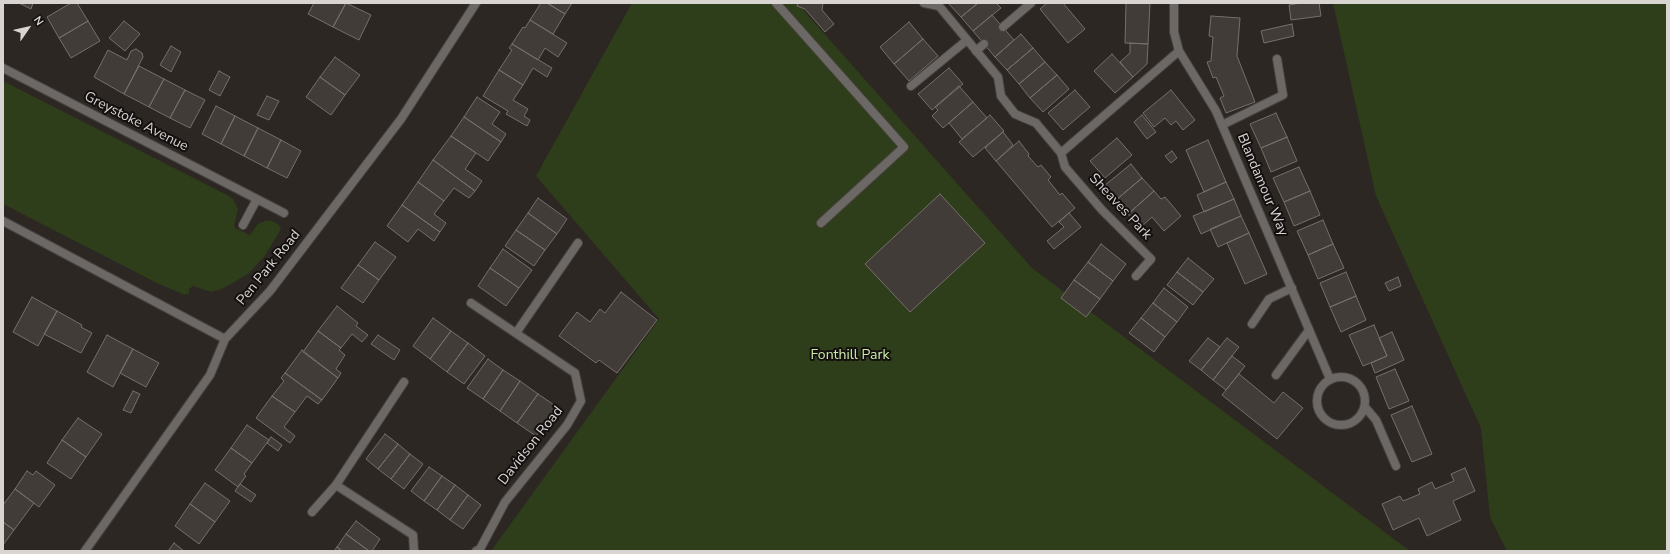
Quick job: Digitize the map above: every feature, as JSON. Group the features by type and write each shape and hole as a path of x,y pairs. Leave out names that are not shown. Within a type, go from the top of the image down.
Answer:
{"street":[{"name":"Pen Park Road","path":"85,551 210,375 225,338 270,291 401,119 476,3"},
{"path":"776,3 904,147 821,223"},
{"name":"Sheaves Park","path":"924,3 939,6 998,77 1001,96 1015,114 1036,123 1062,153 1065,167 1070,173 1102,210 1150,259 1136,276"},
{"path":"1003,27 1032,3"},
{"name":"Blandamour Way","path":"1174,3 1174,32 1179,51 1216,111 1330,378"},
{"path":"911,86 967,40"},
{"path":"976,51 984,44"},
{"path":"1062,153 1179,51"},
{"path":"1222,125 1283,95 1277,60"},
{"name":"Greystoke Avenue","path":"3,68 284,213"},
{"path":"243,225 257,199"},
{"path":"3,221 225,338"},
{"path":"516,333 578,243"},
{"path":"1252,324 1269,299 1292,288"},
{"name":"Davidson Road","path":"471,303 575,373 581,401 567,425 505,502 480,548 476,551"},
{"path":"1276,375 1309,330"},
{"path":"1346,376 1353,379 1364,391 1365,407 1358,419 1345,425 1330,423 1323,418 1319,412 1317,396 1324,383 1330,378 1346,376"},
{"path":"312,512 336,485 404,382"},
{"path":"1365,407 1376,420 1396,466"},
{"path":"336,485 413,535 414,551"}],"green space":[{"name":"Fonthill Park","path":"632,3 797,3 1032,268 1410,551 491,551 659,319 536,176"},
{"path":"1333,3 1667,3 1667,551 1507,551 1490,517 1481,428 1376,196"},
{"path":"3,81 229,196 233,199 238,209 234,226 235,228 250,235 258,224 265,221 272,221 279,225 281,229 264,257 248,274 222,289 211,292 193,286 189,289 189,293 185,295 159,284 3,204"}],"building":[{"path":"19,3 33,3 31,9"},
{"path":"71,3 77,3 88,21 59,38 47,17"},
{"path":"314,3 346,3 333,27 308,14"},
{"path":"346,3 371,15 359,40 333,27"},
{"path":"541,3 547,3 565,14 553,34 530,20"},
{"path":"547,3 572,3 565,14"},
{"path":"798,3 823,3 822,10 834,24 825,32 805,9 797,6"},
{"path":"978,3 961,17 949,4"},
{"path":"978,3 996,3 1001,8 973,31 961,17"},
{"path":"1047,3 1063,3 1085,29 1068,43 1040,9"},
{"path":"1126,3 1150,3 1148,44 1125,43"},
{"path":"1319,3 1321,16 1291,20 1289,5"},
{"path":"992,15 1014,40 995,57 973,31"},
{"path":"1211,16 1240,18 1237,56 1255,102 1226,113 1220,98 1224,96 1216,77 1213,78 1207,62 1211,61 1213,37 1209,36"},
{"path":"530,20 567,43 558,57 545,48 538,60 512,44 523,27 525,28"},
{"path":"88,21 100,41 71,58 59,38"},
{"path":"124,21 140,34 125,51 109,38"},
{"path":"909,22 923,39 894,64 880,47"},
{"path":"1292,24 1294,36 1264,43 1261,31"},
{"path":"1021,34 1033,48 1007,70 995,57"},
{"path":"923,39 938,56 909,81 894,64"},
{"path":"1130,43 1148,44 1147,64 1133,77 1120,62 1130,53"},
{"path":"512,44 552,68 547,77 533,68 523,85 499,70 512,50 509,48"},
{"path":"171,46 181,52 171,72 160,65"},
{"path":"1033,48 1045,62 1019,84 1007,70"},
{"path":"136,49 142,53 143,57 124,94 94,77 108,50 127,60 131,51"},
{"path":"1112,54 1133,77 1115,93 1094,71"},
{"path":"335,57 360,75 345,95 320,77"},
{"path":"1045,62 1057,75 1030,98 1019,84"},
{"path":"139,66 164,79 149,107 124,94"},
{"path":"949,68 963,84 932,110 918,94"},
{"path":"499,70 523,85 513,100 528,109 524,116 530,120 527,126 506,114 508,111 483,96"},
{"path":"219,71 230,77 220,96 209,90"},
{"path":"1057,75 1069,89 1043,112 1030,98"},
{"path":"320,77 345,95 331,115 306,97"},
{"path":"164,79 185,90 170,118 149,107"},
{"path":"959,86 973,102 943,128 932,116 938,110 935,107"},
{"path":"185,90 205,100 190,128 170,118"},
{"path":"1075,90 1090,107 1063,130 1048,113"},
{"path":"1171,90 1195,120 1183,130 1176,121 1171,125 1165,118 1154,127 1143,113"},
{"path":"267,96 279,101 269,120 257,115"},
{"path":"477,97 500,112 492,124 506,134 501,142 464,117"},
{"path":"973,102 987,118 962,139 949,123"},
{"path":"216,106 235,116 221,144 202,134"},
{"path":"1276,113 1287,137 1261,148 1250,124"},
{"path":"990,115 1004,131 973,157 959,142"},
{"path":"1142,115 1156,132 1147,139 1134,122"},
{"path":"235,116 258,128 244,156 221,144"},
{"path":"464,117 501,142 488,161 451,136"},
{"path":"258,128 281,140 267,168 244,156"},
{"path":"1003,132 1013,145 996,161 985,148"},
{"path":"451,136 476,153 465,169 482,181 475,191 433,160"},
{"path":"1287,137 1297,161 1271,172 1261,148"},
{"path":"1117,138 1132,155 1105,178 1090,161"},
{"path":"281,140 301,151 287,178 267,168"},
{"path":"1208,140 1226,182 1204,192 1186,150"},
{"path":"1019,141 1029,154 1028,156 1038,167 1041,165 1051,177 1048,180 1060,195 1062,193 1075,208 1052,227 996,161"},
{"path":"1172,151 1177,158 1171,163 1165,156"},
{"path":"433,160 475,191 469,198 454,188 444,201 418,182"},
{"path":"1131,164 1142,178 1116,200 1104,186"},
{"path":"1299,167 1310,191 1284,202 1273,178"},
{"path":"1142,178 1154,191 1128,214 1116,200"},
{"path":"418,182 444,201 434,214 446,223 440,232 402,205"},
{"path":"1226,182 1234,199 1204,212 1197,195"},
{"path":"1154,191 1161,199 1165,197 1181,216 1164,231 1152,217 1140,228 1128,214"},
{"path":"1310,191 1320,215 1294,226 1284,202"},
{"path":"940,194 985,243 910,312 865,264"},
{"path":"538,198 567,219 557,234 528,213"},
{"path":"1234,199 1241,216 1201,234 1193,216"},
{"path":"402,205 440,232 434,241 418,229 408,242 387,226"},
{"path":"528,213 557,234 545,250 516,230"},
{"path":"1069,213 1081,227 1054,249 1047,241 1064,227 1059,222"},
{"path":"1241,216 1249,233 1218,247 1210,229"},
{"path":"1323,220 1333,244 1308,255 1297,231"},
{"path":"516,230 545,250 534,266 505,246"},
{"path":"1249,233 1267,274 1245,284 1227,243"},
{"path":"375,242 396,257 379,280 358,265"},
{"path":"1101,244 1126,264 1113,281 1088,262"},
{"path":"1333,244 1344,268 1318,279 1308,255"},
{"path":"503,249 532,270 519,288 490,268"},
{"path":"1188,258 1214,279 1203,292 1177,272"},
{"path":"1088,262 1113,281 1100,299 1074,280"},
{"path":"358,265 379,280 363,303 341,288"},
{"path":"490,268 519,288 506,306 478,286"},
{"path":"1177,272 1203,292 1193,305 1167,285"},
{"path":"1346,272 1356,296 1330,307 1320,283"},
{"path":"1398,277 1401,286 1389,291 1385,283"},
{"path":"1074,280 1100,299 1086,317 1061,298"},
{"path":"1164,288 1188,307 1177,322 1153,303"},
{"path":"621,292 657,320 617,373 599,360 596,363 559,336 577,312 590,322 600,309 605,313"},
{"path":"1356,296 1366,320 1341,332 1330,307"},
{"path":"32,297 57,311 38,346 13,332"},
{"path":"1153,303 1177,322 1165,337 1141,318"},
{"path":"337,306 358,323 356,326 368,335 362,342 352,334 341,348 318,331"},
{"path":"57,311 82,325 81,327 92,333 81,353 44,334"},
{"path":"433,318 451,331 430,359 413,346"},
{"path":"1141,318 1165,337 1154,352 1129,333"},
{"path":"1374,325 1387,356 1363,366 1349,335"},
{"path":"318,331 341,348 339,350 345,355 336,369 341,373 338,378 303,352"},
{"path":"451,331 468,343 447,372 430,359"},
{"path":"1392,332 1404,360 1375,373 1371,363 1387,356 1379,338"},
{"path":"107,335 133,349 113,387 87,372"},
{"path":"378,335 400,350 394,360 371,344"},
{"path":"1208,338 1220,347 1201,370 1189,361"},
{"path":"1227,338 1239,347 1213,380 1201,370"},
{"path":"468,343 485,356 464,384 447,372"},
{"path":"133,349 159,363 146,387 120,373"},
{"path":"302,350 338,378 322,400 285,373"},
{"path":"1232,356 1245,366 1226,390 1213,380"},
{"path":"488,359 503,370 483,399 467,388"},
{"path":"1395,369 1409,401 1389,409 1376,377"},
{"path":"503,370 520,381 500,411 483,399"},
{"path":"285,373 322,400 318,404 307,396 295,412 272,396 284,381 281,378"},
{"path":"1239,374 1274,403 1283,392 1303,408 1277,439 1222,395"},
{"path":"520,381 538,394 517,423 500,411"},
{"path":"133,391 140,394 131,413 123,410"},
{"path":"538,394 557,407 536,436 517,423"},
{"path":"272,396 295,412 284,427 295,436 290,443 256,418"},
{"path":"1412,406 1432,454 1412,462 1391,415"},
{"path":"78,418 102,434 86,457 62,440"},
{"path":"247,425 269,440 252,463 231,448"},
{"path":"385,434 398,444 378,469 366,459"},
{"path":"271,437 282,445 278,451 267,443"},
{"path":"62,440 86,457 71,479 47,463"},
{"path":"398,444 410,454 391,479 378,469"},
{"path":"231,448 252,463 244,474 246,476 238,487 215,470"},
{"path":"410,454 423,464 404,489 391,479"},
{"path":"429,467 442,476 424,501 411,491"},
{"path":"1465,468 1475,491 1453,501 1461,520 1427,536 1419,518 1393,530 1382,504 1400,496 1403,501 1420,494 1418,489 1432,482 1435,489 1454,481 1451,474"},
{"path":"27,471 33,475 36,471 55,485 39,507 15,489"},
{"path":"442,476 455,485 437,510 424,501"},
{"path":"205,483 230,501 215,522 190,504"},
{"path":"240,484 256,495 251,502 235,491"},
{"path":"455,485 468,495 450,520 437,510"},
{"path":"15,489 34,503 14,530 3,522 3,505"},
{"path":"468,495 481,505 463,529 450,520"},
{"path":"190,504 215,522 199,544 175,526"},
{"path":"356,521 380,539 372,551 369,551 346,534"},
{"path":"3,522 14,530 3,545"},
{"path":"346,534 369,551 342,551 337,547"},
{"path":"174,543 184,551 168,551"},
{"path":"337,547 342,551 334,551"}]}
